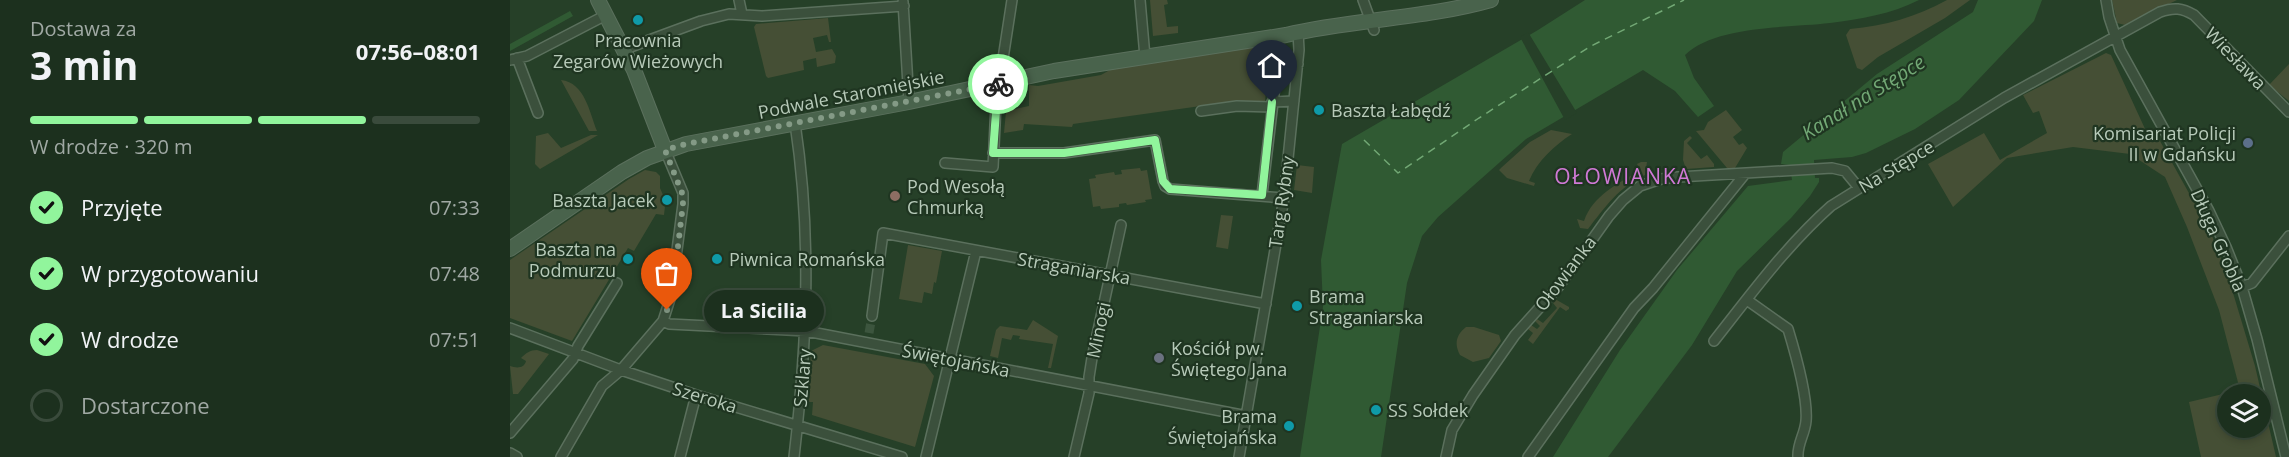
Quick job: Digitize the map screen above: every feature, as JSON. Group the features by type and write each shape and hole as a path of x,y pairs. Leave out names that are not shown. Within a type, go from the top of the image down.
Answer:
{"street":[{"path":"561,457 602,386 621,370 663,321 671,296 683,204 682,193 625,49 598,0"},
{"path":"739,0 742,14"},
{"path":"945,163 993,167 998,82 1013,0"},
{"path":"1140,0 1145,57"},
{"path":"1363,0 1372,25"},
{"name":"Podwale Staromiejskie","path":"510,249 622,172 665,150 686,144 909,102 998,82 1298,32 1372,25 1491,0"},
{"name":"Długa Grobla","path":"2106,0 2115,37 2140,88 2209,211 2242,287 2286,457"},
{"path":"625,49 714,17 742,14 762,16 868,4 903,3 909,102"},
{"name":"Wiesława","path":"2115,37 2160,12 2170,8 2184,9 2194,15 2289,112"},
{"path":"538,113 513,59 527,56 606,15"},
{"name":"Targ Rybny","path":"1239,457 1284,198 1298,64 1298,32"},
{"name":"Na Stępce","path":"1714,341 1812,223 1831,206 2004,98 2115,37"},
{"name":"Targ Rybny","path":"1262,195 1275,86 1298,64"},
{"path":"1201,111 1294,101"},
{"name":"Szklary","path":"794,457 806,332 807,236 795,123"},
{"path":"993,153 1064,153 1155,140 1163,181 1170,189 1284,198"},
{"name":"Ołowianka","path":"1446,457 1452,430 1499,358 1524,325 1559,286 1609,216 1632,192 1649,182 1661,179 1816,169 1845,171 1859,188"},
{"path":"1528,457 1634,308 1745,174"},
{"name":"Minogi","path":"1074,457 1089,393 1092,358 1120,225"},
{"name":"Straganiarska","path":"872,316 883,232 1266,304"},
{"path":"2242,287 2252,283 2289,236"},
{"path":"926,457 976,251"},
{"path":"510,433 573,359 578,346 616,283"},
{"path":"1747,300 1788,329 1806,410 1798,457"},
{"name":"Świętojańska","path":"663,321 669,324 869,338 951,359 1247,416"},
{"name":"Szeroka","path":"510,328 621,370 696,395 902,457"},
{"path":"680,457 696,395"},
{"path":"510,453 517,457"}],"shaded area":[{"path":"1150,0 1167,0 1168,4 1164,5 1167,27 1178,26 1178,33 1153,36"},
{"path":"1947,0 1970,0 1945,18 1878,57 1862,70 1857,68 1846,35 1850,29 1900,20"},
{"path":"2112,0 2177,0 2125,25 2117,23"},
{"path":"828,18 831,42 827,35 813,38 816,52 832,49 836,56 835,63 817,67 816,58 803,61 804,70 768,78 766,76 754,27 756,24"},
{"path":"1270,43 1265,102 1222,103 1073,124 1072,127 1024,124 1023,130 1004,133 1006,111 1029,106 1029,85 1038,86 1101,75 1115,67"},
{"path":"2106,53 2111,55 2146,131 2155,132 2210,231 2227,273 2259,384 2238,384 2219,310 2165,177 2130,154 2073,147 2007,158 1953,207 1928,164 1984,133 2000,160 2047,133 2039,111 2033,113 2023,95"},
{"path":"2289,64 2289,101 2269,85"},
{"path":"561,80 576,86 581,92 597,131 589,131"},
{"path":"1726,110 1742,130 1733,137 1739,145 1743,143 1747,148 1735,168 1727,168 1696,131 1704,130 1708,122"},
{"path":"1551,130 1572,134 1553,148 1542,160 1529,181 1535,183 1534,186 1507,178 1499,170 1530,142"},
{"path":"548,133 561,148 591,135 598,135 540,169 535,164 536,136"},
{"path":"1690,136 1692,138 1687,143 1701,159 1707,155 1714,167 1686,169 1683,160 1684,141"},
{"path":"1647,162 1645,175 1620,192 1588,229 1580,228 1577,219 1584,221 1593,204 1615,185 1640,170 1637,164"},
{"path":"1297,165 1314,167 1312,193 1294,190"},
{"path":"1140,168 1141,171 1147,170 1152,199 1127,205 1126,203 1119,204 1119,207 1101,209 1100,206 1093,207 1089,179 1096,178 1095,175 1114,172 1115,175 1122,174 1121,170"},
{"path":"645,170 656,172 660,176 660,188 663,195 661,202 665,206 664,215 656,214 634,251 628,248 572,341 510,318 510,260"},
{"path":"1221,215 1233,216 1228,249 1216,247"},
{"path":"908,245 942,251 932,294 924,292 922,303 899,299"},
{"path":"1555,299 1569,309 1566,311 1560,307 1533,344 1528,340 1533,333 1528,329 1531,325 1537,329 1540,326 1535,321 1537,319 1543,323 1557,308 1553,303"},
{"path":"1033,320 1058,336 1051,368 1048,368 1053,344 1019,339 1020,336 1013,335 1011,340 1002,338 998,358 990,356 996,330 1000,326 1027,330"},
{"path":"1466,327 1474,327 1499,335 1501,341 1489,358 1473,362 1460,355 1457,340"},
{"path":"823,345 925,364 934,376 915,447 812,415 813,402 808,402 811,351"},
{"path":"537,350 549,354 518,394 513,394 510,366 522,367 526,361 521,358 528,352"},
{"path":"2217,395 2217,438 2271,438 2271,435 2276,457 2201,457 2189,402"}],"water":[{"path":"1585,0 1919,0 1898,9 1864,18 1733,33 1698,45 1685,55 1694,78 1714,106 1698,117 1675,91 1643,70 1526,139 1438,217 1422,236 1407,283 1381,457 1300,457 1323,307 1321,260 1342,144 1538,30"},
{"name":"Kanał na Stępce","path":"1978,0 2042,0 2034,21 1959,100 1915,129 1866,153 1852,157 1814,160 1815,178 1819,178 1819,182 1810,196 1737,271 1692,345 1608,457 1553,457 1620,350 1677,270 1748,186 1792,180 1790,165 1781,164 1783,152 1877,74 1973,12"},
{"path":"570,11 573,16 510,51 510,44"}],"pier":[{"path":"1528,32 1577,113 1565,120 1520,37"}],"ferry route":[{"path":"1364,140 1398,173 1591,46 1684,0"}],"tunnel":[{"path":"869,333 872,316"}],"way so far":[{"path":"667,310 674,280 683,204 682,193 665,150 998,82 998,84"}],"place":[{"name":"Pracownia Zegarów Wieżowych","path":"638,20"},
{"name":"Baszta Łabędź","path":"1319,110"},
{"name":"Komisariat Policji II w Gdańsku","path":"2248,143"},
{"name":"Pod Wesołą Chmurką","path":"895,196"},
{"name":"Baszta Jacek","path":"667,200"},
{"name":"Baszta na Podmurzu","path":"628,259"},
{"name":"Piwnica Romańska","path":"717,259"},
{"name":"Brama Straganiarska","path":"1297,306"},
{"name":"La Sicilia","path":"667,310"},
{"name":"Kościół pw. Świętego Jana","path":"1159,358"},
{"name":"SS Sołdek","path":"1376,410"},
{"name":"Brama Świętojańska","path":"1289,426"}],"district":[{"name":"OŁOWIANKA","path":"1623,176"}],"route":[{"path":"998,84 993,153 1064,153 1155,140 1163,181 1170,189 1262,195 1272,102"}]}
